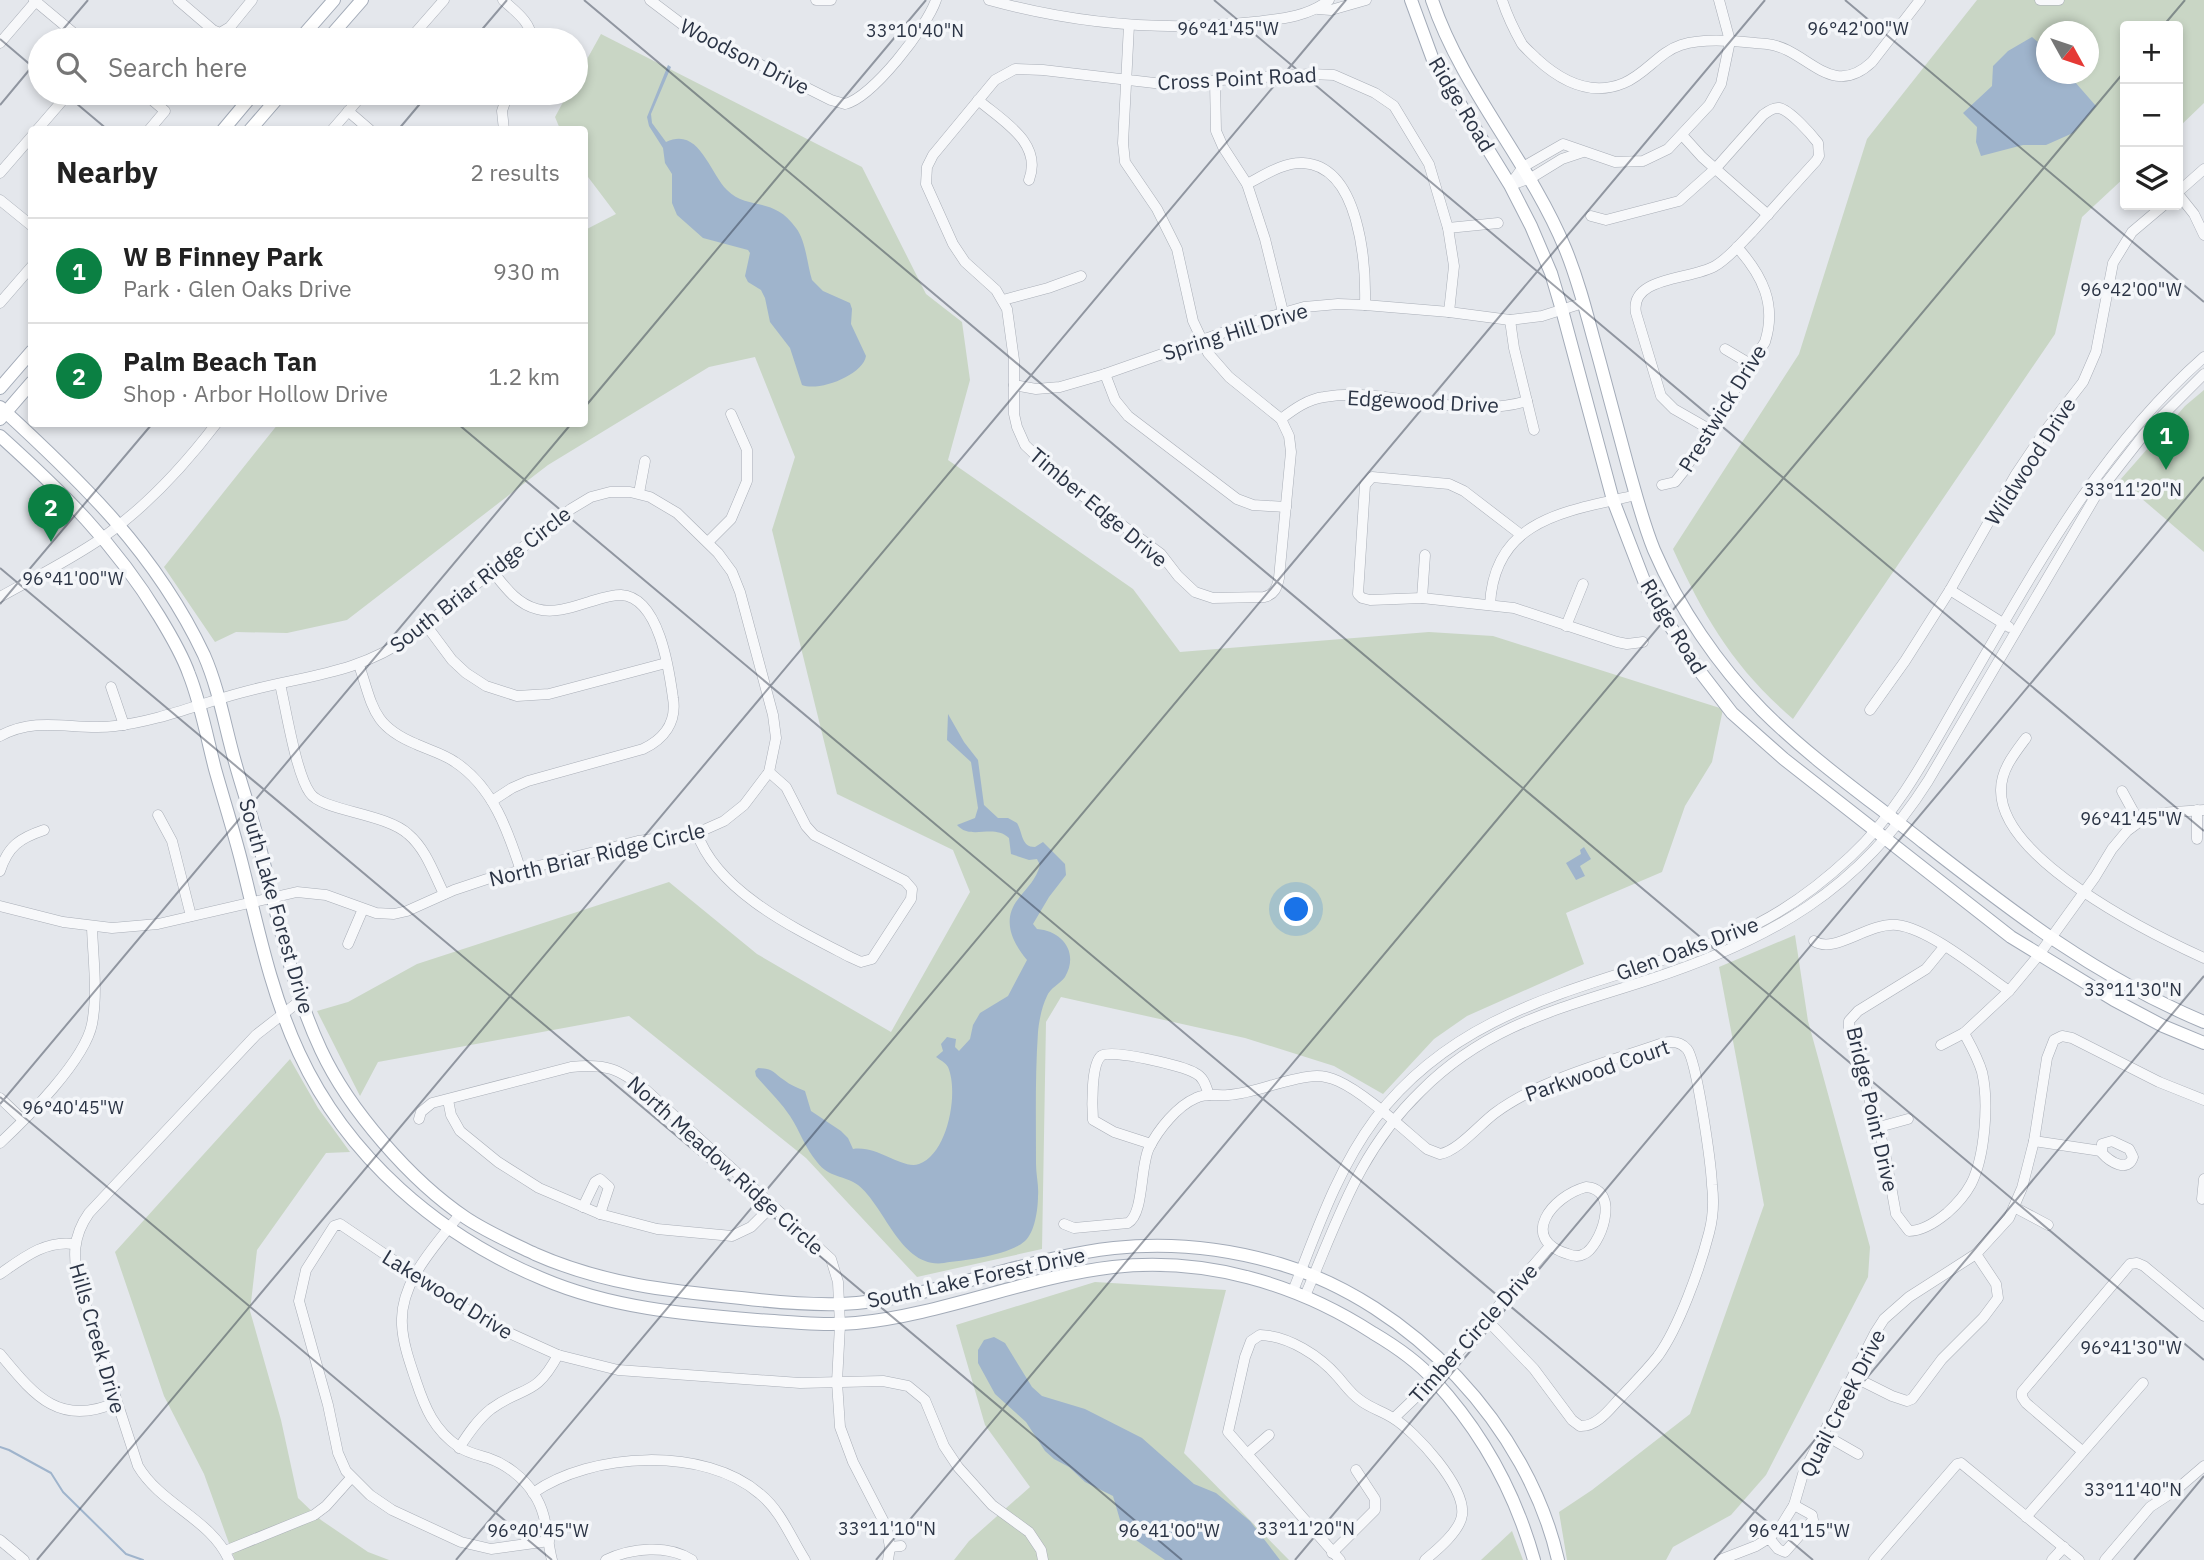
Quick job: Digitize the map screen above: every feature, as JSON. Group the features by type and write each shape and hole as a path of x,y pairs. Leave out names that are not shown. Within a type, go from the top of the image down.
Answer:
{"main road":[{"path":"310,28 334,0"},
{"path":"338,28 362,0"},
{"name":"Ridge Road","path":"1411,0 1433,60 1510,185 1546,261 1562,310 1613,500 1648,591 1695,665 1732,713 1784,759 2011,937 2038,956 2114,1000 2163,1026 2204,1043"},
{"name":"Ridge Road","path":"1432,0 1466,72 1531,178 1557,227 1584,303 1648,535 1660,563 1707,643 1755,702 1798,743 2049,939 2144,994 2204,1022"},
{"path":"226,126 244,105"},
{"path":"253,126 272,105"},
{"path":"0,388 28,356"},
{"path":"2,413 28,386"},
{"name":"South Lake Forest Drive","path":"2,413 65,466 119,524 148,560 177,606 205,659 219,699 301,1000 329,1066 371,1128 421,1180 460,1214 536,1254 617,1283 665,1291 787,1303 837,1304 912,1293 1076,1253 1138,1246 1210,1249 1283,1265 1353,1296 1397,1324 1446,1366 1489,1413 1511,1446 1540,1503 1558,1560"},
{"name":"South Lake Forest Drive","path":"0,436 49,480 104,537 135,578 167,629 187,668 199,706 273,986 310,1075 354,1139 409,1197 448,1229 512,1266 593,1297 671,1312 840,1325 888,1319 1082,1272 1130,1266 1210,1269 1240,1275 1299,1294 1340,1312 1389,1343 1434,1380 1476,1432 1497,1465 1524,1526 1534,1560"},
{"path":"1784,759 1798,743"}],"street":[{"path":"178,0 211,28"},
{"path":"228,28 252,0"},
{"path":"420,28 444,0"},
{"path":"503,0 530,28"},
{"name":"Woodson Drive","path":"650,0 674,21 705,38 831,100 845,104 864,94 898,58 924,25 936,0"},
{"path":"816,0 831,0"},
{"path":"989,0 1035,13 1129,26 1225,25 1283,18 1318,9 1331,10 1366,0"},
{"path":"1318,9 1329,0"},
{"path":"1502,0 1523,46 1549,71 1576,85 1608,88 1636,77 1664,53 1678,46 1730,41 1777,45 1823,72 1843,77 1863,70 1872,62 1920,0"},
{"path":"1510,185 1523,167 1563,144 1615,162 1643,161 1662,154 1683,136 1717,94 1724,75 1730,41 1719,0"},
{"path":"2040,0 2059,0"},
{"path":"0,43 35,1 68,28"},
{"path":"1105,374 1115,400 1128,416 1237,499 1253,505 1286,507 1291,444 1281,419 1220,370 1201,340 1193,321 1177,249 1157,209 1125,162 1122,143 1129,26"},
{"name":"Cross Point Road","path":"1003,300 958,253 929,194 925,177 930,161 995,80 1015,69 1163,84 1324,74 1334,75 1384,98 1401,115 1429,164 1448,228 1454,266 1449,312"},
{"path":"1215,81 1216,131 1247,184 1265,239 1283,312"},
{"path":"978,100 1025,140 1032,156 1029,180"},
{"path":"40,126 59,105"},
{"path":"152,126 165,111 158,105"},
{"path":"335,126 353,105"},
{"path":"504,105 504,126"},
{"path":"1591,216 1606,220 1668,205 1689,194 1763,115 1779,108 1815,139 1819,156 1768,215 1717,265 1657,283 1641,291 1636,300 1635,308 1657,388 1674,409 1709,429"},
{"path":"348,111 365,126"},
{"path":"1683,136 1702,157 1768,215"},
{"path":"0,173 28,141"},
{"path":"1510,185 1531,178 1562,159 1583,152"},
{"path":"1247,184 1279,168 1298,163 1321,169 1336,181 1351,204 1360,234 1365,273 1365,305"},
{"path":"2183,188 2204,169"},
{"path":"0,200 28,223"},
{"path":"2183,200 2194,214 2204,235"},
{"name":"Wildwood Drive","path":"1870,710 1950,590 2017,474 2091,368 2113,263 2132,232 2158,210"},
{"path":"1448,228 1497,223"},
{"name":"Prestwick Drive","path":"1662,485 1675,482 1752,365 1767,334 1769,301 1764,285 1756,270 1737,247"},
{"path":"0,303 28,271"},
{"path":"1003,300 1081,276"},
{"name":"Timber Edge Drive","path":"1003,300 1009,320 1017,428 1020,436 1034,455 1065,482 1153,547 1195,592 1213,598 1264,597 1274,592 1279,578 1286,507"},
{"name":"Spring Hill Drive","path":"1014,385 1048,389 1105,374 1283,312 1323,305 1365,305 1510,320 1542,316 1584,303"},
{"name":"Edgewood Drive","path":"1510,320 1534,430"},
{"path":"1726,349 1752,365"},
{"name":"Glen Oaks Drive","path":"1307,1274 1359,1170 1394,1120 1439,1074 1469,1051 1526,1020 1655,977 1762,935 1808,907 1854,870 1880,835 1889,814 1917,773 2066,518 2106,461 2172,385 2204,357"},
{"name":"Glen Oaks Drive","path":"1299,1294 1343,1171 1382,1111 1437,1057 1504,1015 1725,937 1769,916 1795,901 1899,823 1941,760 2076,527 2109,478 2150,428 2204,374"},
{"name":"Edgewood Drive","path":"1281,419 1315,399 1349,395 1490,408 1527,401"},
{"path":"708,542 732,519 747,481 747,450 731,414"},
{"path":"0,597 104,537 168,481 213,427"},
{"path":"639,493 645,461"},
{"path":"1520,534 1464,491 1450,484 1377,476 1366,481 1364,490 1358,591 1362,598 1379,601 1422,598 1525,611 1627,644 1643,642"},
{"name":"South Briar Ridge Circle","path":"0,736 24,726 38,724 93,728 124,725 359,665 396,647 580,503 610,492 639,493 664,504 708,542"},
{"path":"1490,605 1491,589 1498,566 1520,534 1557,514 1636,495"},
{"name":"North Briar Ridge Circle","path":"0,905 92,927 134,926 297,892 334,897 363,909 394,914 416,908 444,894 487,879 638,841 696,833 715,826 736,813 757,791 769,772 775,728 740,592 725,561 708,542"},
{"path":"1422,598 1425,555"},
{"path":"492,801 528,781 643,749 654,743 669,727 674,713 666,663 653,619 646,610 627,596 616,595 570,607 540,610 516,598 493,572"},
{"path":"1566,626 1583,584"},
{"path":"1950,590 2016,631"},
{"path":"426,625 452,660 472,679 493,690 517,696 549,694 666,663"},
{"path":"359,665 370,699 383,726 399,737 457,762 492,801 510,838 522,872"},
{"path":"280,684 300,771 310,794 321,802 363,813 407,832 422,849 444,894"},
{"path":"111,687 124,725"},
{"path":"2026,738 2002,778 2004,811 2020,839 2084,892 2150,931 2204,958"},
{"path":"696,833 713,864 751,898 783,920 850,957 861,962 872,959 911,899 912,889 905,881 814,835 806,826 786,787 769,772"},
{"path":"2122,791 2139,822"},
{"path":"1941,1045 1964,1033 2009,991 2038,956 2127,831 2139,822 2160,813 2200,810 2197,839"},
{"path":"158,815 172,841 191,916"},
{"path":"0,871 14,844 25,836 44,830"},
{"path":"348,944 363,909"},
{"path":"1814,942 1821,946 1833,945 1872,927 1893,925 1912,929 2009,991"},
{"path":"0,1143 75,1061 88,1038 93,1021 94,1002 92,927"},
{"path":"1725,937 1730,948"},
{"name":"Bridge Point Drive","path":"1944,947 1926,969 1858,1011 1849,1021 1849,1031 1879,1127 1896,1214 1909,1231 1920,1230 1949,1211 1966,1192 1978,1164 1985,1115 1984,1089 1979,1062 1964,1033"},
{"name":"Hills Creek Drive","path":"227,1555 211,1534 155,1488 141,1471 79,1285 74,1244 89,1213 256,1035 301,1000"},
{"name":"Quail Creek Drive","path":"1720,1560 1756,1546 1781,1526 1794,1505 1803,1474 1875,1332 1895,1307 1976,1254 1998,1232 2014,1207 2034,1141 2049,1049 2054,1040 2062,1036 2072,1038 2159,1082 2204,1100"},
{"name":"Parkwood Court","path":"1064,1224 1074,1228 1128,1223 1133,1220 1138,1207 1142,1166 1151,1144 1163,1127 1195,1098 1244,1093 1317,1076 1339,1081 1394,1120 1427,1149 1440,1154 1447,1153 1507,1104 1543,1086 1663,1043 1676,1041 1689,1050 1694,1066 1712,1184 1711,1223 1677,1321 1657,1357 1604,1415 1584,1427 1572,1420 1534,1369 1486,1319"},
{"path":"1151,1144 1114,1132 1093,1120 1095,1068 1102,1055 1119,1054 1191,1070 1202,1077 1209,1095"},
{"name":"North Meadow Ridge Circle","path":"419,1119 426,1107 448,1100 571,1067 609,1067 646,1090 831,1259 838,1282 839,1416 844,1439 858,1473 881,1514 895,1547 888,1560"},
{"path":"0,1098 23,1120"},
{"path":"448,1100 454,1122 472,1142 517,1176 600,1214 657,1229 732,1236 751,1227 772,1206"},
{"path":"1879,1127 1908,1119"},
{"path":"2034,1141 2101,1151"},
{"path":"583,1207 595,1182 600,1179 609,1187 600,1214"},
{"path":"2202,1199 2204,1180"},
{"name":"Timber Circle Drive","path":"1591,1188 1601,1194 1607,1203 1605,1218 1588,1251 1584,1255 1574,1255 1550,1246 1543,1227 1544,1219 1552,1208 1578,1189 1591,1188"},
{"path":"2014,1207 2048,1225"},
{"path":"460,1214 416,1274 405,1297 402,1332 431,1420 460,1448 506,1467 533,1493 545,1515 552,1560"},
{"name":"Lakewood Drive","path":"549,1541 496,1549 478,1548 391,1510 351,1478 338,1453 328,1405 299,1301 302,1280 331,1229 340,1224 485,1322 558,1355 618,1370 654,1370 776,1381 883,1381 901,1384 921,1394 944,1446 958,1467 992,1505 1029,1532 1038,1545 1043,1560"},
{"path":"0,1274 43,1247 54,1243 74,1244"},
{"name":"Timber Circle Drive","path":"1394,1418 1434,1380 1550,1246"},
{"path":"1854,1377 1901,1400 1907,1401 1918,1392 1942,1359 1983,1318 1998,1298 1996,1284 1976,1254"},
{"path":"2082,1451 2026,1403 2022,1392 2130,1264 2144,1266 2204,1316"},
{"path":"1356,1470 1375,1499 1375,1510 1336,1557 1230,1436 1227,1428 1251,1341 1260,1335 1276,1338 1307,1351 1328,1366 1359,1400 1394,1418 1410,1430 1432,1454 1447,1475 1462,1506 1462,1514 1459,1524 1425,1560"},
{"path":"0,1354 32,1392 55,1408 86,1411 117,1402"},
{"path":"460,1448 469,1432 492,1408 541,1382 558,1355"},
{"path":"2026,1517 2143,1383"},
{"path":"1823,1434 1858,1454"},
{"path":"1247,1454 1269,1435"},
{"path":"533,1493 553,1480 594,1465 652,1461 697,1465 730,1475 761,1494 773,1507 805,1560"},
{"path":"1874,1560 1957,1464 1961,1463 2079,1560"},
{"path":"2105,1560 2150,1507 2176,1490 2204,1466"},
{"path":"227,1555 314,1515 326,1506 351,1478"},
{"path":"1769,1538 1778,1549 1785,1552 1801,1536 1813,1520 1812,1515 1794,1505"},
{"path":"0,1540 24,1560"},
{"path":"2052,1560 2063,1547"},
{"path":"606,1560 640,1549 676,1553 692,1560"}],"green space":[{"path":"1977,0 2204,0 2204,103 2183,123 2183,21 2120,21 2120,182 2082,217 2055,334 1793,719 1754,681 1723,641 1697,598 1673,549 1799,354 1867,139"},
{"path":"601,34 862,167 926,294 962,322 970,380 948,460 1133,589 1180,652 1429,632 1493,636 1723,709 1712,762 1685,806 1662,872 1566,913 1584,964 1467,1016 1434,1039 1383,1094 1334,1066 1245,1038 1061,997 1046,1022 1042,1249 917,1277 806,1158 629,1016 378,1062 360,1096 317,1011 348,1002 417,964 669,882 757,954 891,1032 970,892 953,850 837,794 772,530 795,457 755,357 709,367 548,465 347,620 287,633 236,632 215,642 164,567 276,427 588,427 588,228 616,214 588,177 588,126 559,126 555,117 562,105 588,105 588,57"},
{"path":"2204,390 2204,552 2120,480 2185,406"},
{"path":"1795,935 1808,1021 1870,1247 1868,1277 1766,1475 1731,1515 1673,1547 1666,1560 1567,1560 1559,1512 1592,1490 1690,1414 1764,1205 1719,967"},
{"path":"290,1059 318,1108 350,1152 326,1153 257,1250 250,1311 281,1420 298,1498 321,1520 368,1552 389,1560 235,1560 204,1474 164,1396 115,1252"},
{"path":"1095,1282 1226,1290 1184,1453 1289,1560 954,1560 969,1541 1030,1487 985,1425 956,1325"},
{"path":"1512,1531 1523,1560 1481,1560"}],"water":[{"path":"2032,37 2036,40 2036,84 2077,84 2096,106 2073,133 2046,145 2023,145 1981,156 1976,142 1977,127 1963,113 1992,86 1993,66 2008,51"},
{"path":"668,65 671,67 651,114 652,123 666,142 687,140 695,145 727,190 735,196 778,211 796,228 804,246 812,280 823,291 850,303 851,324 866,356 857,370 849,375 829,384 810,387 802,385 790,348 770,322 761,290 748,282 745,276 750,253 748,250 703,238 677,215 672,203 672,174 665,163 663,148 649,126 647,117"},
{"path":"948,714 978,760 984,805 998,818 1008,818 1017,823 1027,845 1035,847 1043,842 1065,864 1066,875 1033,924 1037,929 1061,939 1069,952 1070,960 1065,977 1047,996 1038,1028 1038,1192 1034,1226 1025,1241 1018,1246 986,1256 944,1263 929,1262 916,1256 895,1234 858,1185 822,1167 809,1151 790,1116 756,1076 755,1071 758,1068 770,1070 805,1091 811,1111 841,1131 853,1149 871,1150 905,1164 919,1164 929,1158 944,1136 951,1106 951,1078 948,1067 936,1057 943,1051 941,1044 947,1037 956,1039 955,1047 959,1051 970,1039 973,1025 980,1013 1008,996 1027,960 1013,938 1011,914 1040,865 1037,859 1029,860 1011,854 1009,838 1003,834 969,832 957,825 975,818 978,808 971,762 947,740"},
{"path":"1584,847 1591,859 1580,866 1585,876 1576,880 1566,863 1581,854 1580,850"},
{"path":"994,1337 1005,1343 1032,1387 1042,1396 1085,1409 1142,1438 1194,1484 1216,1493 1250,1521 1280,1560 1165,1560 1133,1538 1120,1520 1113,1496 1085,1482 1069,1467 1054,1459 1045,1451 1026,1422 995,1394 978,1363 978,1350 984,1340"}],"waterway":[{"path":"0,1447 51,1473 63,1492 126,1554 143,1560"}],"place":[{"name":"W B Finney Park","path":"2166,470"},
{"name":"Palm Beach Tan","path":"51,542"}]}
